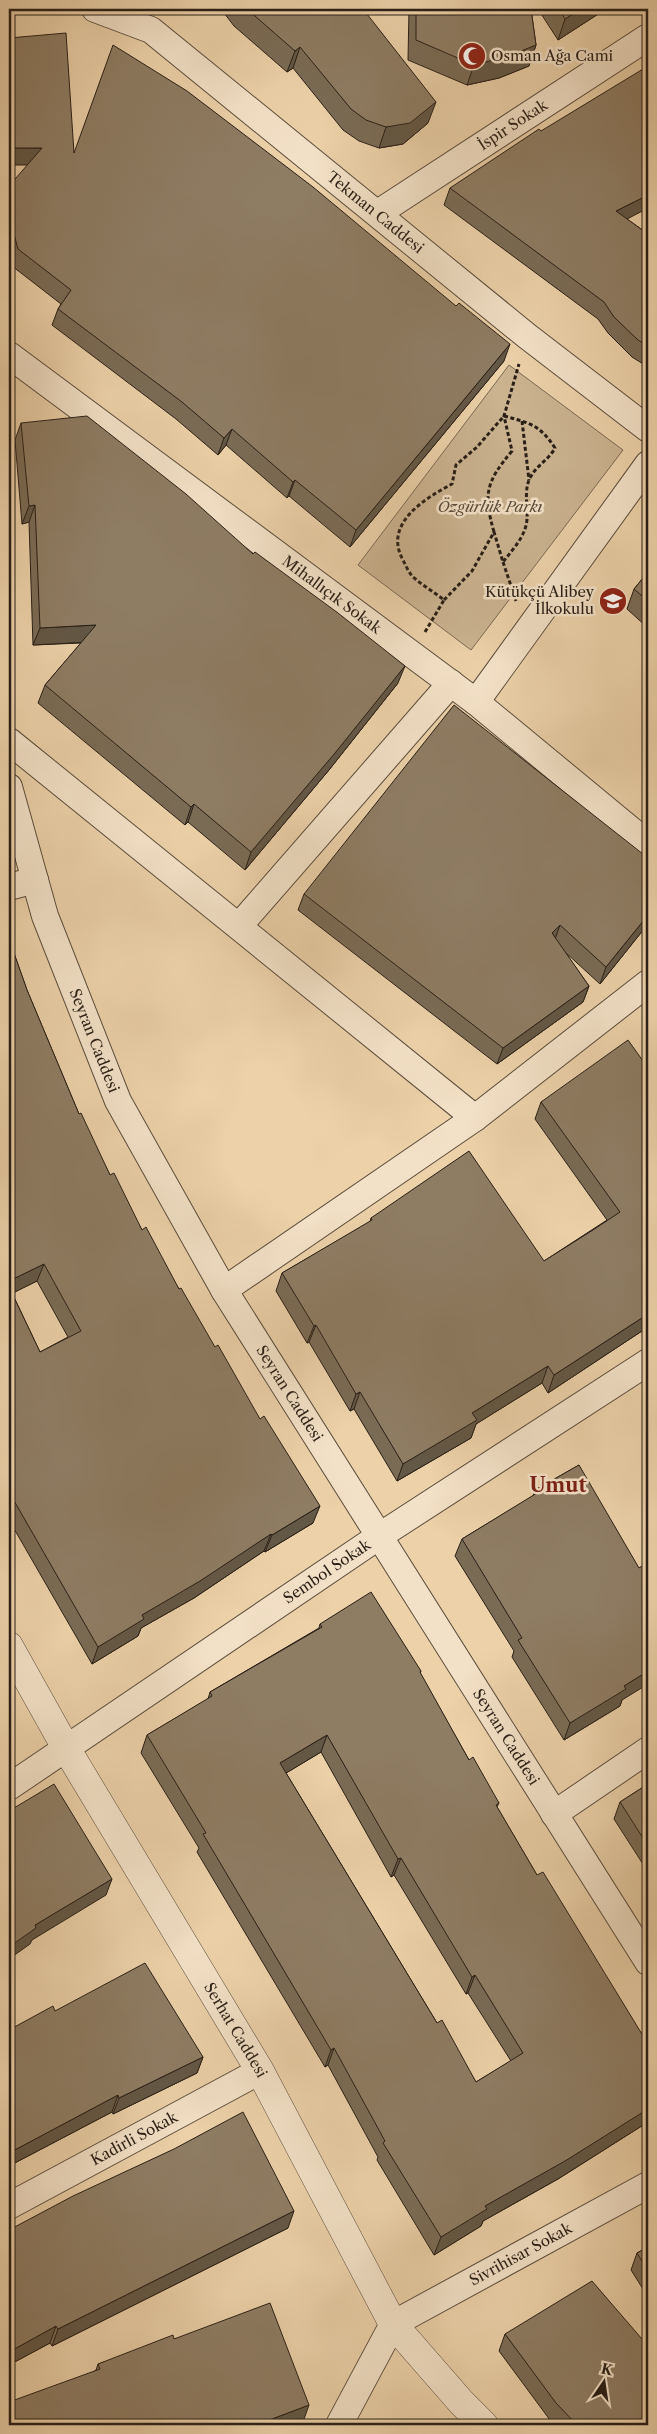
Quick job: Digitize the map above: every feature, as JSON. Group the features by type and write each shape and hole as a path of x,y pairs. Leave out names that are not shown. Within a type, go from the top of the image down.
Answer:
{"street":[{"name":"Tekman Caddesi","path":"95,9 151,30 527,336 648,429"},
{"name":"İspir Sokak","path":"378,213 648,37"},
{"name":"Mihallıçık Sokak","path":"9,355 476,702 648,844"},
{"path":"476,702 648,464"},
{"path":"239,926 451,683"},
{"path":"9,741 475,1118"},
{"name":"Seyran Caddesi","path":"9,787 45,916 118,1101 224,1290 378,1537 648,1962"},
{"path":"9,887 35,880"},
{"path":"224,1290 475,1118 648,983"},
{"name":"Sembol Sokak","path":"9,1787 378,1537 648,1362"},
{"name":"Serhat Caddesi","path":"9,1646 66,1748 260,2071 393,2324 461,2402 484,2425"},
{"path":"554,1814 648,1750"},
{"name":"Kadirli Sokak","path":"9,2206 260,2071"},
{"name":"Sivrihisar Sokak","path":"393,2324 648,2185"},
{"path":"340,2425 393,2324"}],"path":[{"path":"444,600 412,576 396,548 400,530 408,514 431,495 452,484 456,465 477,447 504,416 527,336"},
{"path":"504,416 531,423 545,433 555,448 550,458 538,465 529,481"},
{"path":"504,416 512,451 502,463 487,492 486,507 527,632"},
{"path":"503,562 524,532 527,520 526,500 529,481 522,421"},
{"path":"412,654 444,600 472,571 494,532"}],"green space":[{"name":"Özgürlük Parkı","path":"509,365 623,450 471,650 358,565"}],"building":[{"path":"247,9 363,9 436,102 410,123 386,127 366,120 351,109 300,47 295,51"},
{"name":"Osman Ağa Cami","path":"416,9 531,9 536,45 506,57 474,65 416,40"},
{"path":"559,9 581,9 565,19"},
{"path":"66,33 74,153 113,45 187,91 313,187 456,306 459,303 510,344 356,530 295,480 293,482 232,429 224,438 182,402 58,309 71,290 18,249 9,216 9,186 42,148 9,148 9,38"},
{"path":"648,66 648,195 616,211 648,234 648,346 638,340 614,317 604,302 450,188 539,129 541,131"},
{"path":"87,416 186,494 253,554 255,552 338,613 405,666 335,753 251,852 194,804 191,807 45,685 96,625 40,628 35,505 29,506 21,423"},
{"path":"648,572 648,601 634,589"},
{"path":"454,705 648,858 648,915 606,967 560,925 552,933 589,986 503,1048 304,894"},
{"path":"9,939 27,990 79,1114 81,1113 110,1175 114,1173 142,1230 146,1227 179,1289 181,1288 215,1347 218,1345 260,1419 264,1416 320,1506 271,1534 200,1581 142,1615 144,1619 98,1647 9,1492 9,1287 40,1352 81,1331 44,1264 9,1281"},
{"path":"628,1040 648,1068 648,1314 554,1375 548,1366 472,1413 477,1420 403,1464 360,1392 356,1394 316,1325 314,1326 282,1273 372,1220 371,1218 469,1151 544,1261 620,1212 541,1102"},
{"path":"579,1465 639,1568 648,1562 648,1671 624,1686 626,1689 570,1723 518,1640 522,1638 462,1539 537,1493 535,1490"},
{"path":"371,1592 421,1671 469,1760 473,1757 499,1803 496,1805 537,1875 543,1872 648,2044 648,2109 565,2161 485,2206 487,2209 441,2237 383,2143 385,2141 334,2048 331,2050 203,1834 206,1833 147,1735 212,1696 210,1692 322,1627 320,1624","holes":["327,1735 398,1859 401,1858 472,1977 475,1975 523,2053 476,2082 442,2020 437,2023 280,1763"]},
{"path":"54,1784 112,1879 35,1925 36,1928 9,1947 9,1811"},
{"path":"648,1784 648,1846 620,1802"},
{"path":"145,1963 203,2057 119,2098 118,2095 9,2153 9,2030 53,2006 55,2011"},
{"path":"243,2112 294,2211 58,2329 56,2326 9,2352 9,2230 73,2196 174,2149"},
{"path":"648,2247 648,2271 637,2253"},
{"path":"592,2281 648,2346 648,2425 577,2425 556,2403 505,2334"},
{"path":"270,2303 309,2405 256,2425 9,2425 9,2402 100,2369 98,2364 173,2335 174,2339"}],"place":[{"name":"Osman Ağa Cami","path":"472,56"},
{"name":"Kütükçü Alibey İlkokulu","path":"613,601"}],"district":[{"name":"Umut","path":"558,1485"}]}
